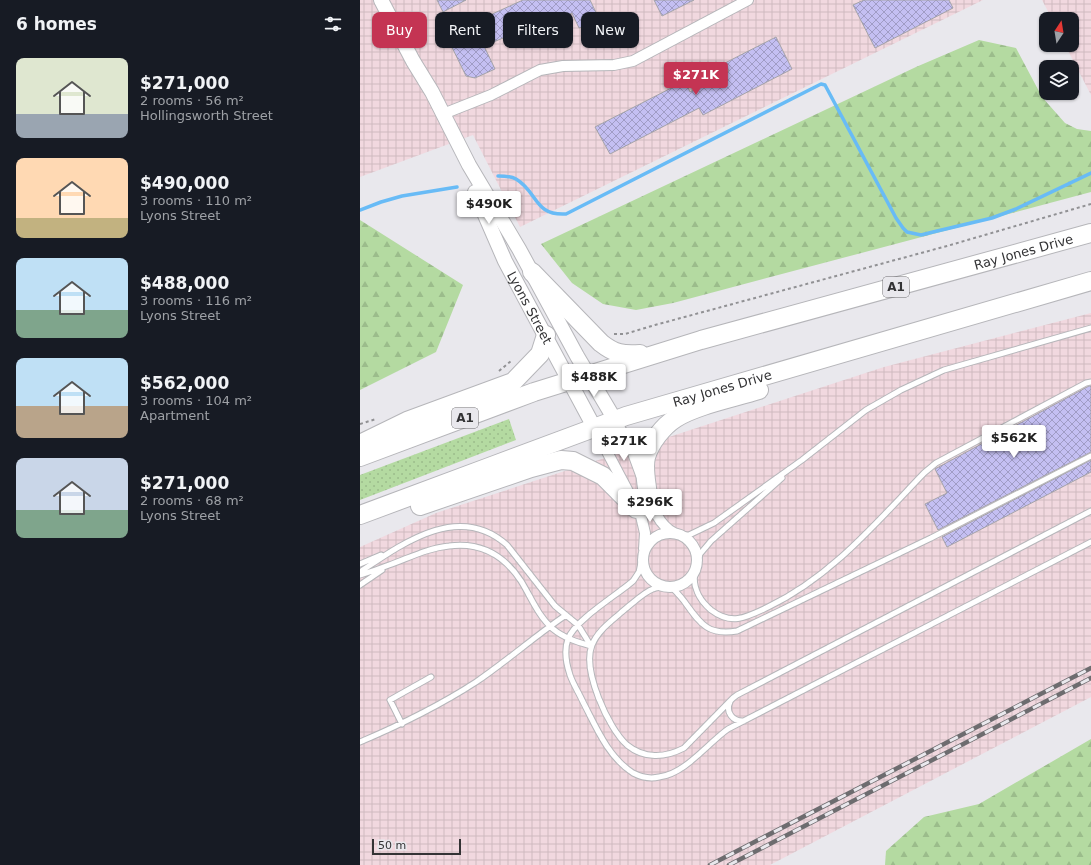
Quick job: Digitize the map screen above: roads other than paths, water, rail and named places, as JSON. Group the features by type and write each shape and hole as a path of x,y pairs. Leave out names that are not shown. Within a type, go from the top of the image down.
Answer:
{"highway":[{"name":"Ray Jones Drive","path":"360,457 534,392 661,352 1091,233"},
{"path":"532,272 601,343 611,351 625,355 661,352"},
{"name":"Ray Jones Drive","path":"360,515 615,420 1091,281"},
{"path":"360,444 407,421 514,382 540,354 546,335"},
{"path":"360,525 368,524 531,468 561,460 573,461 603,476 642,502 646,457 661,431 674,419 688,412 813,373 855,349"}],"street":[{"name":"Lyons Street","path":"381,0 413,61 432,92 476,177 532,272 588,375 630,445 642,502 641,516 645,532 643,556"},
{"path":"443,114 491,95 540,70 563,66 614,66 633,61 748,0"},
{"name":"Lyons Street","path":"413,61 426,96 479,198 505,261 594,427 642,502 652,507 665,526 676,534"},
{"path":"666,533 676,534 687,539 693,546 696,555 696,567 686,582 678,586 668,587 653,581 647,575 643,567 643,556 646,546 658,535 666,533"}],"lane":[{"path":"676,534 689,536 714,523 802,460 866,410 889,396 919,381 944,370 1091,328"},
{"path":"802,460 711,541 700,554 696,567 694,586 698,595 710,608 723,617 737,619 745,618 785,599 832,566 858,542 924,473 936,463 1086,383 1091,382"},
{"path":"1091,456 931,538 737,631 720,632 709,629 699,622 679,594 668,587 650,590 605,626 595,638 591,646 589,660 594,687 600,702 621,738 627,745 645,754 660,756 675,753 684,748 733,698 1091,511"},
{"path":"360,564 444,527 466,526 488,531 507,545 555,606 578,625 591,646"},
{"path":"568,639 566,656 570,676 602,738 622,763 633,773 643,777 660,777 668,775 684,766 728,729 1091,542"},
{"path":"360,573 388,566 426,551 450,546 475,546 486,549 495,554 512,570 532,602 550,626 568,639 591,646"},
{"path":"360,573 392,550"},
{"name":"Lyons Street","path":"568,639 578,625 634,581 639,572 643,556"},
{"path":"360,585 388,566"},
{"path":"360,742 402,724 444,702 476,682 517,653 566,615"},
{"path":"402,724 390,700 431,677"},
{"path":"733,698 728,705 729,713 738,721 746,720"}],"waterway":[{"path":"498,176 516,179 529,190 542,207 556,214 566,214 821,84 825,85 896,218 907,232 921,235 992,218 1016,209 1091,173"},
{"path":"360,210 402,196 457,187"}],"railway":[{"path":"710,865 1091,668"},
{"path":"729,865 1091,678"}]}
